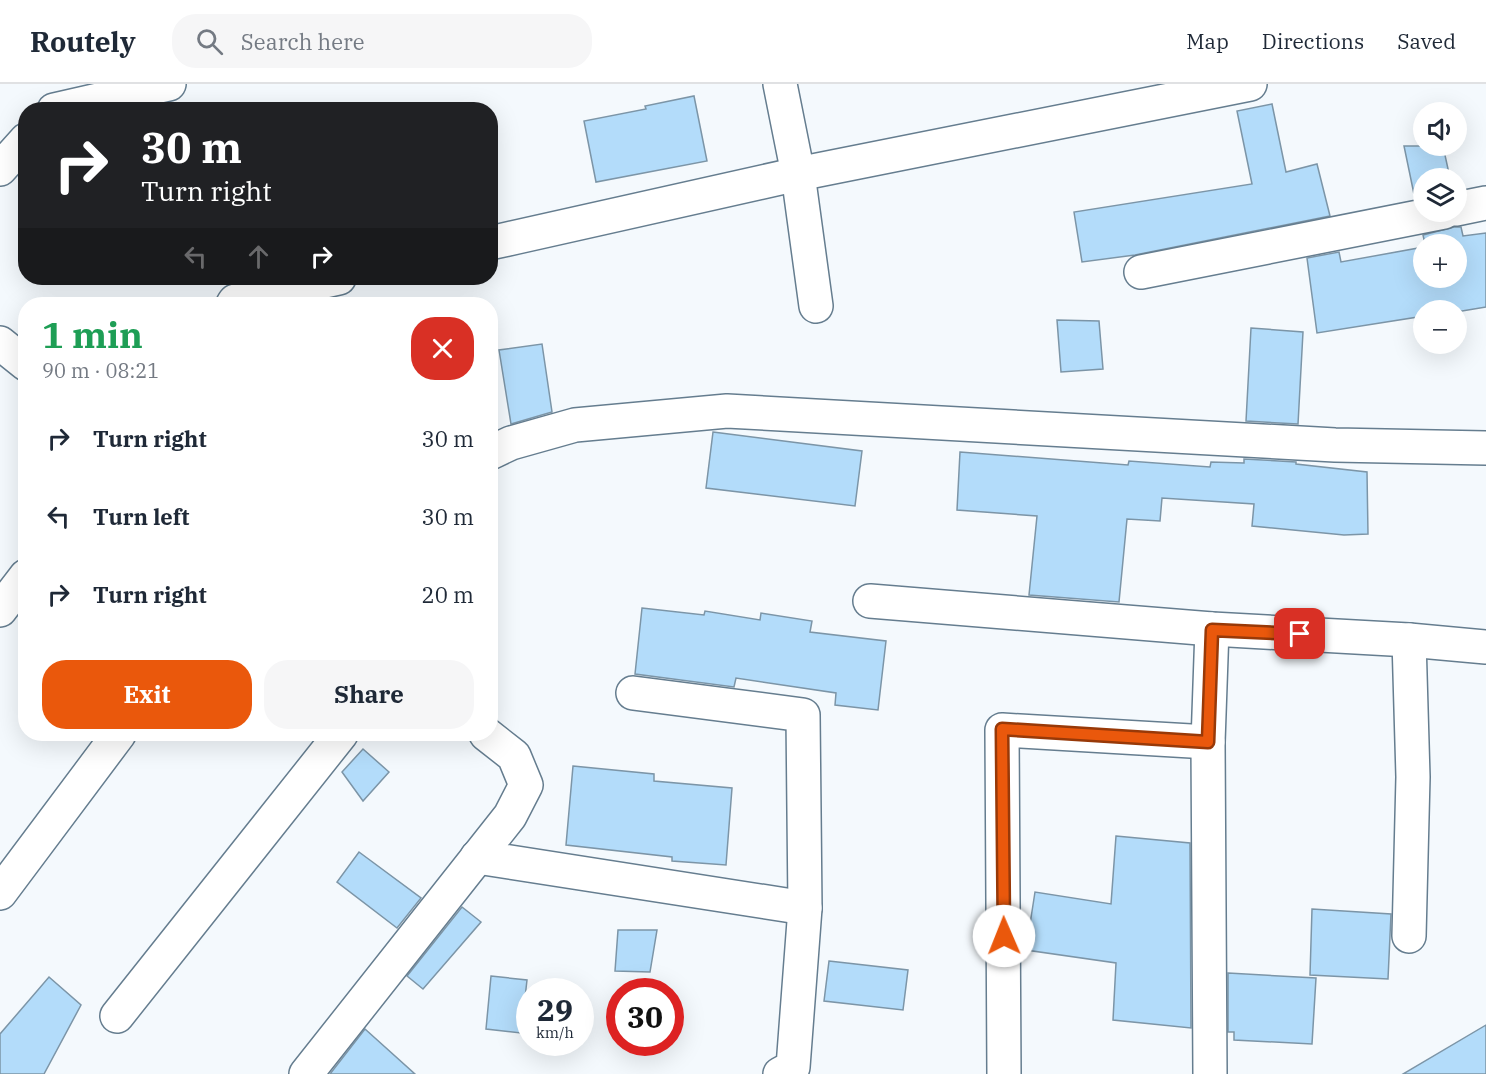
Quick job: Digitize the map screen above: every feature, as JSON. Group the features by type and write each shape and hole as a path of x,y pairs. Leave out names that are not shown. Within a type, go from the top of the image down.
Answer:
{"street":[{"path":"89,102 169,84"},
{"path":"780,84 798,174 816,306"},
{"path":"498,241 798,174 1217,88 1251,84"},
{"path":"0,169 18,149"},
{"path":"1467,207 1486,203"},
{"path":"1141,272 1413,218"},
{"path":"253,297 307,285"},
{"path":"0,343 18,358"},
{"path":"498,449 511,443 575,425 727,411 1335,445 1486,448"},
{"path":"870,601 1212,630 1409,640 1486,647"},
{"path":"1210,1074 1208,742 1212,630"},
{"path":"1409,640 1413,777 1409,936"},
{"path":"633,693 803,715 805,908 789,1072"},
{"path":"1004,1074 1002,729 1208,742"},
{"path":"0,893 114,741"},
{"path":"117,1016 335,741"},
{"path":"306,1074 510,816 526,785 514,756 495,741"},
{"path":"477,857 805,908"}],"building":[{"path":"694,96 707,161 596,182 584,121 646,109 645,106"},
{"path":"1272,104 1286,172 1317,164 1330,216 1135,255 1082,262 1074,212 1252,184 1237,111"},
{"path":"1404,146 1413,146 1413,156 1445,156 1448,168 1413,168 1413,189"},
{"path":"1461,227 1463,234 1427,234"},
{"path":"1486,233 1486,307 1467,310 1467,300 1413,300 1413,318 1317,333 1307,258 1339,252 1341,262 1413,249 1413,288 1467,288 1467,235"},
{"path":"1057,320 1099,321 1103,369 1061,372"},
{"path":"1251,328 1303,332 1298,424 1246,421"},
{"path":"542,344 552,412 511,424 499,350"},
{"path":"713,432 862,451 855,506 706,488"},
{"path":"960,452 1128,465 1129,461 1210,467 1211,462 1244,463 1244,459 1296,462 1296,464 1367,472 1368,534 1344,535 1252,526 1254,504 1162,498 1160,521 1127,519 1119,602 1029,595 1037,516 957,510"},
{"path":"642,608 704,615 705,611 760,620 761,613 812,621 810,632 886,641 878,710 835,705 836,693 736,678 734,687 635,674"},
{"path":"363,749 389,772 363,801 342,772"},
{"path":"573,766 654,774 654,781 732,788 726,865 672,861 672,857 566,845"},
{"path":"1116,836 1190,843 1191,1028 1113,1020 1116,963 1026,950 1035,892 1111,904"},
{"path":"359,852 421,898 397,928 337,882"},
{"path":"462,907 481,922 423,989 407,976"},
{"path":"1312,909 1391,914 1388,979 1310,975"},
{"path":"618,930 657,930 650,972 615,971"},
{"path":"829,961 908,970 903,1010 824,1001"},
{"path":"1228,973 1316,978 1312,1044 1234,1040 1234,1032 1228,1032"},
{"path":"491,976 516,979 516,1032 486,1029"},
{"path":"49,977 81,1005 44,1074 0,1074 0,1034"},
{"path":"1486,1025 1486,1074 1403,1074"},
{"path":"365,1029 415,1074 330,1074"}],"route":[{"path":"1004,936 1002,729 1208,742 1212,630 1300,634"}]}
